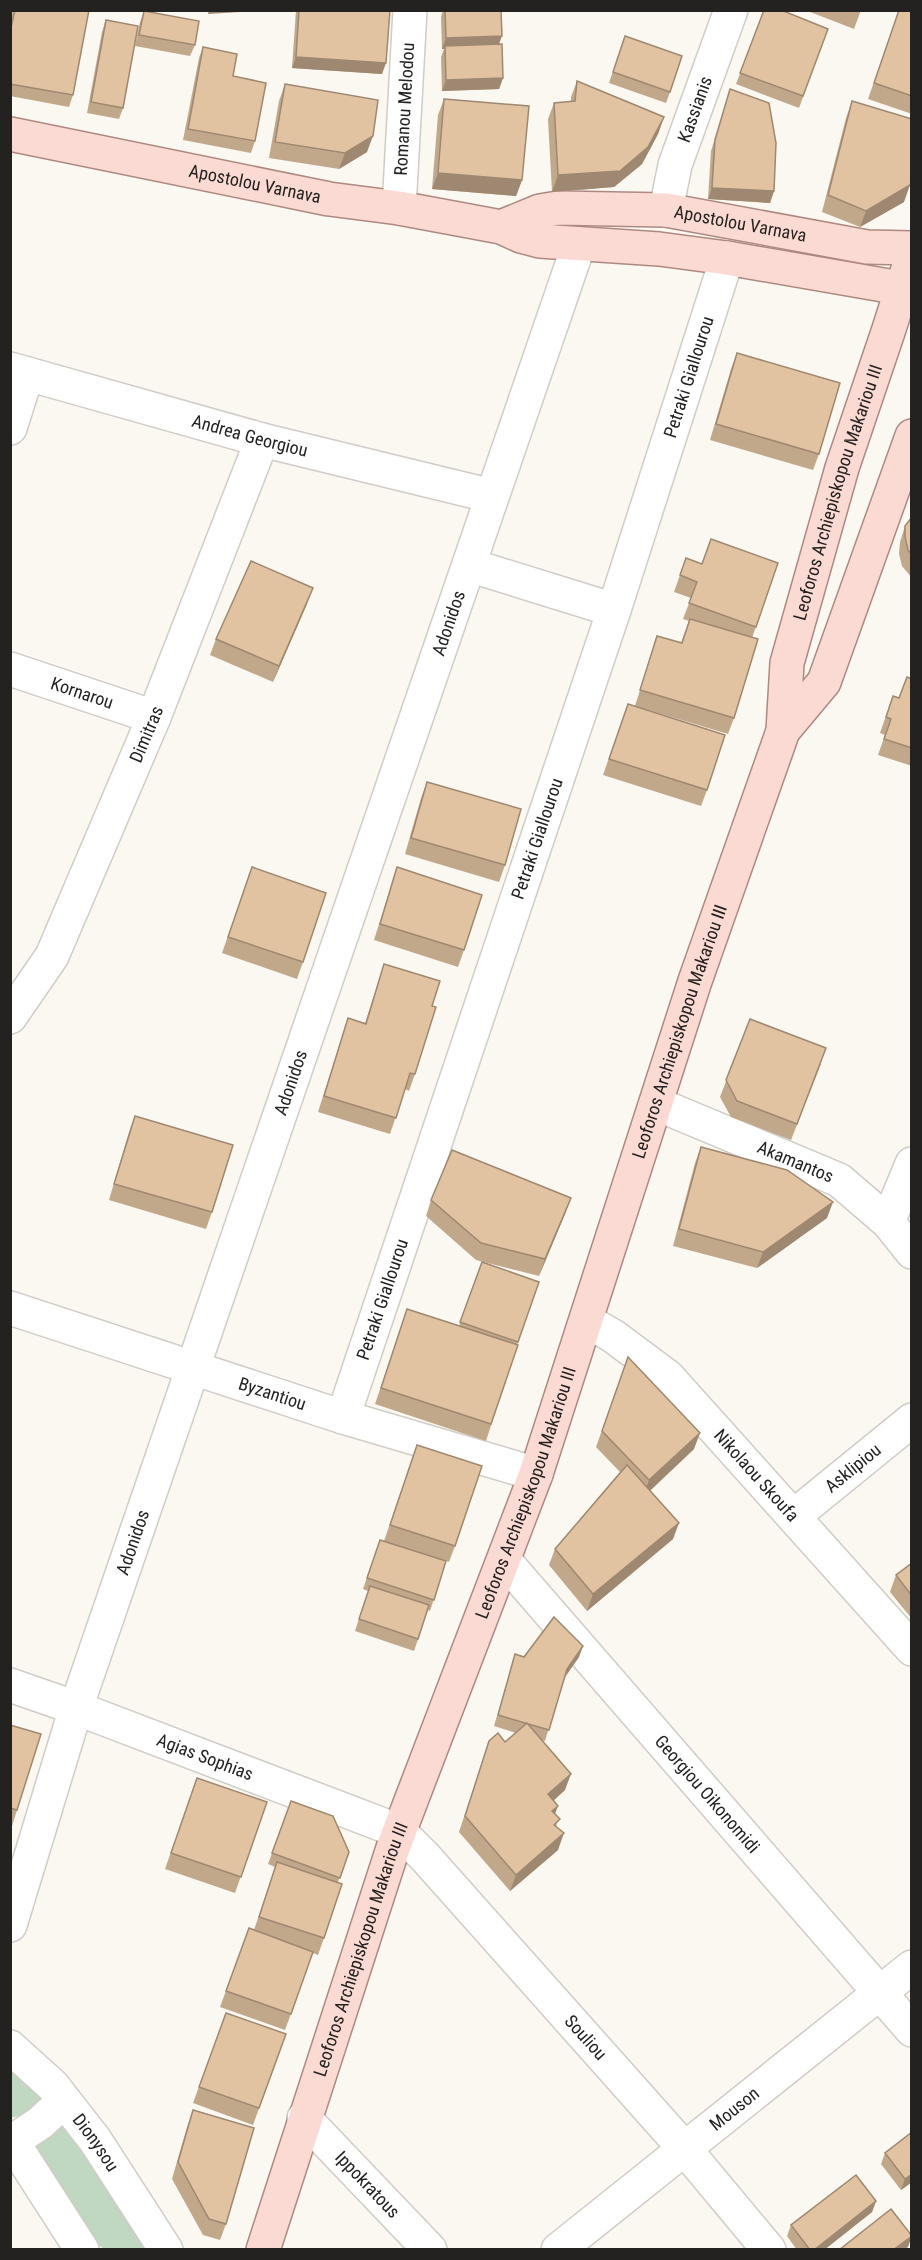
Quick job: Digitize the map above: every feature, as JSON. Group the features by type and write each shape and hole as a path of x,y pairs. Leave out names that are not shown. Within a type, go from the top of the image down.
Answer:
{"main road":[{"name":"Apostolou Varnava","path":"10,134 329,199 399,208 501,227 540,241 659,249 727,258 907,290"},
{"name":"Apostolou Varnava","path":"501,227 540,211 558,208 666,210 867,247 912,248"},
{"name":"Leoforos Archiepiskopou Makariou III","path":"262,2250 399,1831 536,1474 695,981 783,731 787,663 842,468 907,290 912,256"},
{"name":"Leoforos Archiepiskopou Makariou III","path":"783,731 824,682 912,436"}],"street":[{"name":"Romanou Melodou","path":"399,208 410,10"},
{"name":"Kassianis","path":"666,210 675,165 731,10"},
{"name":"Adonidos","path":"10,1926 76,1708 579,244"},
{"name":"Petraki Giallourou","path":"343,1417 614,610 727,258"},
{"name":"Andrea Georgiou","path":"19,371 262,441 492,496"},
{"path":"10,428 19,371"},
{"name":"Dimitras","path":"11,1015 52,956 154,717 262,441"},
{"path":"469,565 614,610"},
{"name":"Kornarou","path":"10,669 154,717"},
{"name":"Akamantos","path":"657,1104 839,1180 888,1222 912,1252"},
{"path":"888,1222 912,1164"},
{"name":"Byzantiou","path":"10,1308 343,1417 536,1474"},
{"name":"Nikolaou Skoufa","path":"587,1321 613,1336 668,1377 912,1649"},
{"name":"Asklipiou","path":"794,1516 912,1420"},
{"name":"Georgiou Oikonomidi","path":"504,1560 912,2030"},
{"name":"Agias Sophias","path":"10,1685 399,1831"},
{"name":"Souliou","path":"399,1831 433,1866 684,2148 769,2250"},
{"name":"Mouson","path":"558,2250 912,1967"},
{"name":"Dionysou","path":"10,2047 52,2086 95,2140 166,2250"},
{"path":"64,2101 40,2123 12,2139 82,2250"},
{"name":"Ippokratous","path":"304,2118 430,2250"}],"green space":[{"path":"10,2058 43,2087 45,2102 30,2113 11,2118"},
{"path":"62,2125 87,2144 153,2250 105,2249 92,2242 33,2145"}],"building":[{"path":"15,10 89,10 73,95 10,84 10,32"},
{"path":"299,10 390,10 386,63 296,57"},
{"path":"445,10 501,10 502,36 446,38"},
{"path":"764,10 781,10 828,29 803,96 740,73"},
{"path":"899,10 912,10 912,96 874,83"},
{"path":"144,11 199,21 195,45 139,35"},
{"path":"106,20 138,26 123,108 91,102"},
{"path":"625,36 682,56 670,92 613,72"},
{"path":"502,44 503,78 446,80 445,46"},
{"path":"203,47 237,54 233,76 266,83 255,141 188,129"},
{"path":"577,81 664,117 648,147 620,171 558,175 554,103 575,101"},
{"path":"285,84 378,100 373,136 345,153 275,142"},
{"path":"730,89 769,103 776,143 774,191 712,188 715,140"},
{"path":"444,99 529,106 522,180 438,173"},
{"path":"852,101 912,119 912,180 910,185 866,211 828,195"},
{"path":"737,353 840,383 819,454 716,424"},
{"path":"912,517 912,555 908,550 905,526"},
{"path":"711,539 778,563 756,627 689,603 697,582 680,575 686,558 702,564"},
{"path":"251,561 313,588 279,666 216,639"},
{"path":"690,619 758,639 734,718 640,690 657,636 682,643"},
{"path":"907,677 912,679 912,748 884,739 891,719 886,717 893,696 899,698"},
{"path":"628,704 725,735 707,790 609,759"},
{"path":"427,782 521,809 505,865 411,838"},
{"path":"252,867 326,893 303,962 228,937"},
{"path":"397,867 482,895 464,950 380,924"},
{"path":"384,964 440,981 432,1006 436,1007 415,1074 410,1073 396,1118 324,1096 348,1018 366,1024"},
{"path":"750,1019 826,1048 797,1124 737,1101 726,1080"},
{"path":"135,1116 233,1145 212,1212 114,1184"},
{"path":"701,1147 787,1170 833,1202 763,1252 679,1229"},
{"path":"452,1150 571,1198 545,1259 481,1243 431,1200"},
{"path":"482,1262 539,1282 518,1342 460,1322"},
{"path":"407,1309 518,1345 491,1424 381,1388"},
{"path":"628,1357 700,1433 649,1480 602,1431"},
{"path":"417,1445 482,1466 455,1546 390,1525"},
{"path":"627,1465 679,1523 593,1594 555,1549"},
{"path":"380,1540 446,1561 434,1600 367,1578"},
{"path":"912,1563 912,1596 896,1575"},
{"path":"370,1586 429,1605 418,1639 359,1619"},
{"path":"554,1617 583,1646 567,1669 549,1730 498,1715 515,1654 524,1657"},
{"path":"527,1723 571,1774 548,1794 558,1806 552,1811 560,1819 554,1825 564,1833 516,1875 465,1816 489,1741 498,1733 505,1742"},
{"path":"10,1725 41,1734 17,1810 10,1808"},
{"path":"197,1778 267,1802 241,1877 171,1853"},
{"path":"291,1801 333,1816 349,1852 340,1878 272,1853"},
{"path":"277,1862 342,1884 324,1938 259,1917"},
{"path":"249,1928 313,1952 291,2014 226,1991"},
{"path":"226,2013 286,2034 259,2108 199,2087"},
{"path":"193,2110 254,2128 226,2224 209,2219 178,2162"},
{"path":"912,2132 912,2174 905,2179 885,2153"},
{"path":"856,2175 876,2201 814,2250 810,2250 791,2225"},
{"path":"891,2209 912,2236 893,2250 839,2250"}]}
